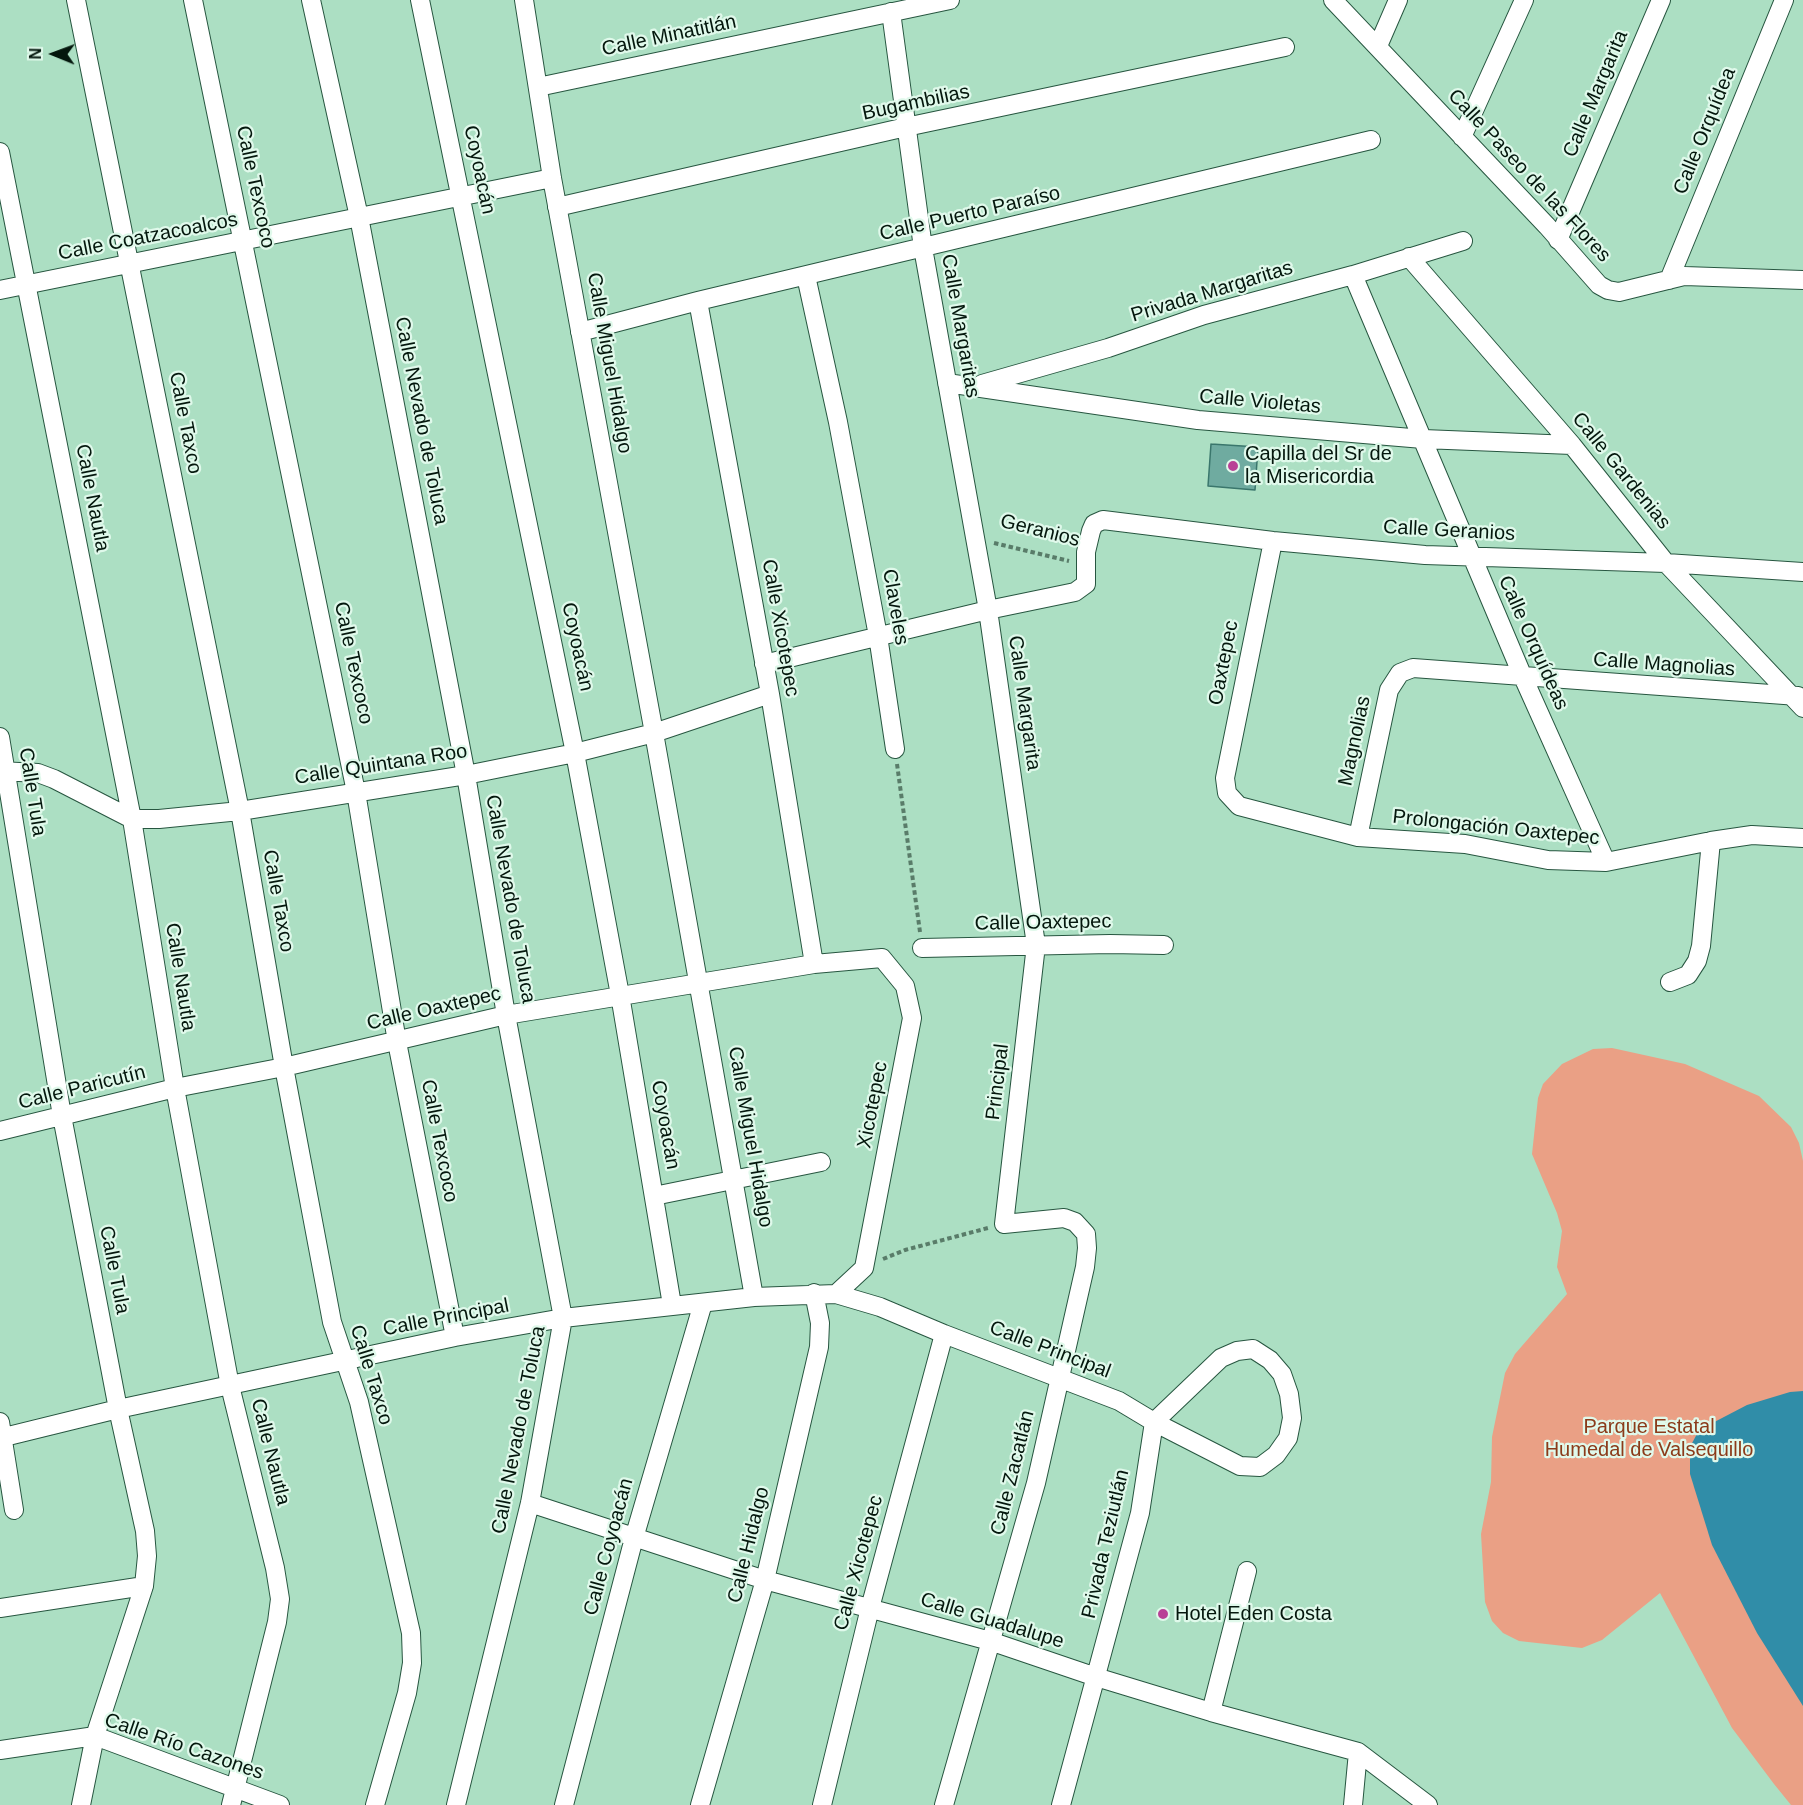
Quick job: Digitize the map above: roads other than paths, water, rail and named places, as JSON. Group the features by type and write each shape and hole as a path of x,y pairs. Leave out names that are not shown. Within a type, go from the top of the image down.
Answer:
{"street":[{"name":"Calle Taxco","path":"76,0 240,812 284,1067 332,1322 359,1402 411,1633 412,1663 407,1693 375,1805"},
{"name":"Calle Texcoco","path":"193,0 356,792 397,1042 455,1337"},
{"name":"Calle Nevado de Toluca","path":"311,0 359,218 466,775 507,1015 563,1318 530,1503 456,1805"},
{"name":"Coyoacán","path":"420,0 575,753 620,995 672,1305"},
{"name":"Calle Miguel Hidalgo","path":"524,0 557,207 700,984 754,1297"},
{"name":"Calle Minatitlán","path":"538,87 950,0"},
{"name":"Calle Paseo de las Flores","path":"1333,0 1599,285 1618,292 1684,276 1801,275"},
{"path":"1378,46 1398,0"},
{"path":"1462,137 1524,0"},
{"name":"Calle Margarita","path":"1558,240 1661,0"},
{"name":"Calle Orquídea","path":"1668,280 1784,0"},
{"name":"Calle Margaritas","path":"891,12 923,248 961,469"},
{"name":"Bugambilias","path":"557,207 906,127 1285,47"},
{"name":"Calle Puerto Paraíso","path":"580,332 698,301 1371,140"},
{"name":"Calle Nautla","path":"0,152 132,819 175,1088 230,1386 273,1557 280,1599 277,1622 233,1796"},
{"name":"Calle Coatzacoalcos","path":"0,290 552,178"},
{"name":"Privada Margaritas","path":"974,386 1097,351 1204,315 1353,275 1463,241"},
{"name":"Calle Gardenias","path":"1408,257 1572,445 1666,562 1800,700"},
{"name":"Calle Orquídeas","path":"1353,275 1523,677 1606,862"},
{"name":"Claveles","path":"806,276 838,422 878,636 895,749"},
{"name":"Calle Xicotepec","path":"698,301 770,694 814,964"},
{"name":"Calle Violetas","path":"947,383 1198,420 1423,439 1572,445"},
{"name":"Calle Margarita","path":"961,469 988,609 1036,945"},
{"name":"Calle Geranios","path":"1094,524 1102,520 1273,541 1425,555 1666,562 1803,572"},
{"name":"Geranios","path":"988,609 1075,592 1086,584 1086,552 1094,524"},
{"name":"Oaxtepec","path":"1227,793 1224,778 1273,541"},
{"path":"1803,561 1803,572"},
{"path":"764,664 988,609"},
{"name":"Magnolias","path":"1358,837 1389,690 1400,673 1413,668 1523,677"},
{"name":"Calle Magnolias","path":"1523,677 1800,700"},
{"name":"Calle Quintana Roo","path":"3,771 38,773 132,819 240,812 466,775 575,753 654,733 770,694"},
{"name":"Calle Tula","path":"0,737 3,771 62,1116 118,1409 145,1532 147,1556 144,1586 95,1736 81,1805"},
{"name":"Prolongación Oaxtepec","path":"1227,793 1239,806 1358,837 1465,844 1548,860 1606,862 1711,840 1752,835 1803,838"},
{"path":"1670,982 1688,975 1697,961 1701,946 1711,840"},
{"name":"Principal","path":"1004,1224 1036,945"},
{"name":"Calle Oaxtepec","path":"922,948 1164,945"},
{"name":"Calle Oaxtepec","path":"175,1088 284,1067 507,1015 814,964 882,958"},
{"name":"Xicotepec","path":"836,1294 864,1268 912,1018 905,986 882,958"},
{"name":"Calle Paricutín","path":"0,1131 175,1088"},
{"path":"654,1196 821,1162"},
{"name":"Calle Zacatlán","path":"944,1805 1036,1483 1085,1267 1087,1248 1086,1234 1075,1222 1064,1218 1004,1224"},
{"name":"Calle Principal","path":"1,1432 345,1362 455,1337 563,1318 672,1305 814,1293 836,1294 880,1307 944,1334 1060,1377 1119,1401 1154,1422 1240,1466 1260,1467 1276,1455 1288,1438 1292,1418 1289,1394 1282,1374 1270,1360 1253,1349 1237,1351 1221,1358 1154,1422"},
{"name":"Calle Hidalgo","path":"700,1805 765,1580 819,1347 820,1323 814,1293"},
{"name":"Calle Coyoacán","path":"564,1805 634,1538 703,1303"},
{"name":"Calle Xicotepec","path":"822,1805 870,1608 944,1334"},
{"name":"Privada Teziutlán","path":"1061,1805 1140,1513 1154,1422"},
{"path":"1,1432 14,1510"},
{"name":"Calle Guadalupe","path":"530,1503 765,1580 990,1641 1096,1677 1211,1712 1358,1752 1428,1805"},
{"path":"1211,1712 1247,1571"},
{"path":"0,1608 144,1586"},
{"name":"Calle Río Cazones","path":"0,1750 95,1736 233,1796 280,1805"},
{"path":"1353,1805 1358,1752"}],"water":[{"path":"1803,1391 1803,1706 1757,1633 1712,1545 1690,1474 1690,1447 1699,1430 1747,1405 1790,1392"}],"place":[{"name":"Capilla del Sr de la Misericordia","path":"1233,466"},
{"name":"Hotel Eden Costa","path":"1163,1614"}],"park label":[{"name":"Parque Estatal Humedal de Valsequillo","path":"1649,1438"}]}
